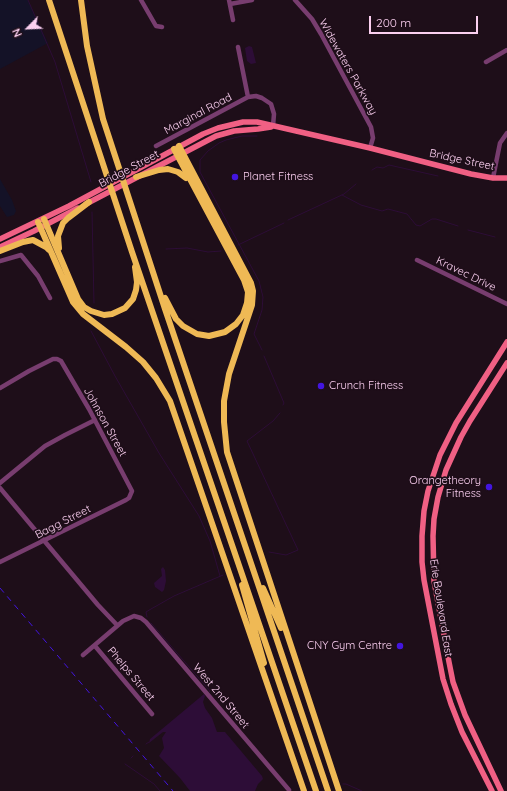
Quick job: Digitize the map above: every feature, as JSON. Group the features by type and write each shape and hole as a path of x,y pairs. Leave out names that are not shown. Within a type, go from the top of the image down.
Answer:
{"highway":[{"path":"49,0 132,252 316,791"},
{"path":"82,0 87,46 99,104 119,168 328,791"},
{"path":"157,282 176,319 183,326 197,334 209,336 225,332 241,319 247,303 248,292 244,280 194,188 178,151"},
{"path":"178,151 246,273 253,291 252,305 233,362 227,386 224,411 224,433 231,465 339,791"},
{"path":"136,177 162,169 173,170 183,174 194,188"},
{"path":"61,258 58,240 61,228 68,218 89,202"},
{"path":"42,223 61,258 78,299 84,307 98,314 112,314 125,308 133,299 137,282 132,252"},
{"path":"42,223 54,258 73,302 83,314 143,362 156,378 175,411 304,791"},
{"path":"0,251 32,240 39,242 46,247 54,258"},
{"path":"221,512 254,626 274,705"},
{"path":"250,561 286,639 299,672"},
{"path":"331,767 343,791"}],"main road":[{"name":"Bridge Street","path":"0,247 178,151 231,131 258,129 273,126 493,178 507,178"},
{"name":"Bridge Street","path":"0,239 42,223 89,202 136,177 178,151"},
{"name":"Erie Boulevard East","path":"492,791 462,732 447,693 438,657 427,599 422,562 422,536 431,480 451,431 507,342"},
{"name":"Erie Boulevard East","path":"502,791 465,715 457,695 449,662 433,566 434,519 438,497 446,470 470,421 507,363"}],"street":[{"path":"141,0 156,26 162,27"},
{"path":"234,20 230,2 252,0"},
{"name":"Widewaters Parkway","path":"295,0 302,7 321,34 371,128 373,138 370,148"},
{"path":"238,47 248,97 252,96 262,98 271,104 274,114 273,126"},
{"path":"486,62 507,50"},
{"name":"Marginal Road","path":"156,146 248,97"},
{"path":"493,178 500,143 507,133"},
{"path":"0,261 21,255 38,276 50,298"},
{"name":"Kravec Drive","path":"417,260 507,304"},
{"name":"Johnson Street","path":"0,388 28,371 53,359 58,359 61,361 95,420 131,488 131,495"},
{"path":"0,483 45,446 95,420"},
{"path":"436,467 446,470"},
{"path":"0,488 98,605 117,625 83,656"},
{"name":"Bagg Street","path":"0,562 126,500 131,495"},
{"name":"West 2nd Street","path":"117,625 127,618 136,616 146,622 289,790"},
{"name":"Phelps Street","path":"95,646 152,714"}],"shaded area":[{"path":"0,0 28,0 48,43 0,69"},
{"path":"249,46 252,47 256,63 251,64 247,61 245,48"},
{"path":"0,179 12,200 16,211 14,215 7,217 0,206"},
{"path":"163,567 165,570 166,581 162,592 155,587 154,583 162,576 161,569"},
{"path":"204,694 205,696 203,702 205,708 212,718 217,732 225,732 262,776 263,779 258,784 255,791 190,791 159,756 164,748 162,738 166,732 163,732 149,743 150,739"}],"waterway":[{"path":"28,0 55,62 91,182"},
{"path":"257,136 242,136 219,143 208,151 200,160 200,172 259,281 263,297 262,310 254,334 262,350"},
{"path":"372,170 377,167 383,168 389,165 438,176"},
{"path":"288,220 344,194 356,184"},
{"path":"342,195 361,205 382,211 388,209 407,214 416,225 420,226 432,219 436,219 458,226"},
{"path":"92,212 94,303"},
{"path":"238,245 284,223"},
{"path":"468,230 495,237"},
{"path":"166,249 187,248 208,252 221,251"},
{"path":"91,331 159,453 199,516 210,541 220,576"},
{"path":"264,356 284,403 283,405"},
{"path":"269,552 286,555 298,550 247,441 273,421 280,413"},
{"path":"147,617 146,612 174,596 223,575"},
{"path":"151,623 210,691 209,692"},
{"path":"125,764 154,784 160,791"},
{"path":"343,784 362,791"}],"railway":[{"path":"0,588 173,791"}],"place":[{"name":"Planet Fitness","path":"235,177"},
{"name":"Crunch Fitness","path":"321,386"},
{"name":"Orangetheory Fitness","path":"489,487"},
{"name":"CNY Gym Centre","path":"400,646"}]}
